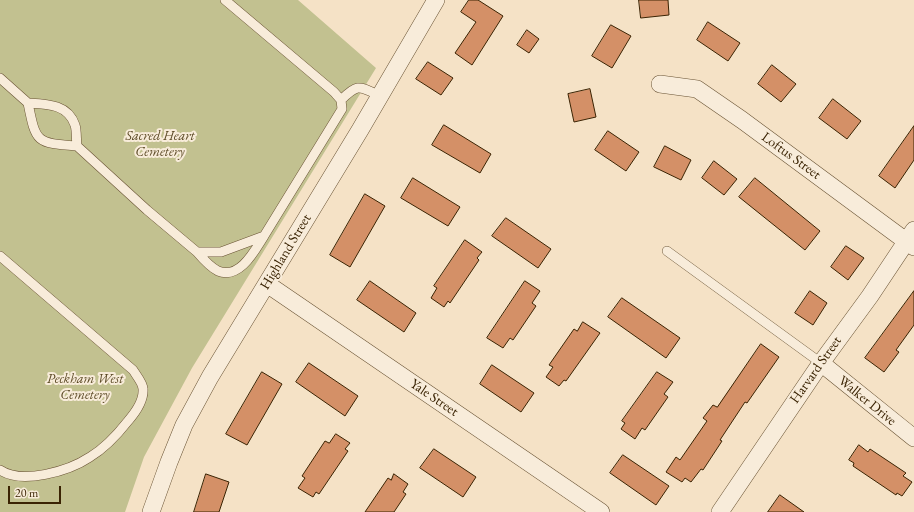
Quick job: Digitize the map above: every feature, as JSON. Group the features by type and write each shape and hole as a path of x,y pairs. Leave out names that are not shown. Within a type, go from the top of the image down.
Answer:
{"street":[{"name":"Highland Street","path":"151,512 184,425 210,377 380,96 436,0"},
{"name":"Loftus Street","path":"660,84 697,89 911,239"},
{"name":"Harvard Street","path":"720,512 821,363 911,239"},
{"name":"Yale Street","path":"267,284 601,512"},
{"name":"Walker Drive","path":"821,363 914,438"}],"lane":[{"path":"0,78 28,103 34,128 40,139 47,143 77,146 147,210 197,252 211,267 225,273 234,271 246,263 264,236 342,109 341,100 334,92 225,0"},
{"path":"341,100 350,91 357,87 364,88 380,96"},
{"path":"28,103 57,106 66,110 72,118 75,126 77,146"},
{"path":"197,252 221,252 264,236"},
{"path":"667,252 821,363"},
{"path":"0,256 133,370 144,388 142,398 135,413 106,445 89,458 69,468 42,475 17,476 6,474 0,470"}],"green space":[{"name":"Sacred Heart Cemetery","path":"0,0 298,0 376,68 192,368 144,457 125,512 0,512"}],"building":[{"path":"469,0 478,0 503,16 472,65 455,53 476,22 461,12"},
{"path":"639,0 668,0 669,15 641,18"},
{"path":"708,22 740,43 728,61 697,40"},
{"path":"611,25 631,36 612,68 592,56"},
{"path":"527,30 539,39 529,53 517,45"},
{"path":"428,62 453,78 441,95 416,79"},
{"path":"772,65 796,84 781,102 758,84"},
{"path":"590,89 596,117 574,122 568,94"},
{"path":"833,99 861,121 847,139 819,118"},
{"path":"444,125 491,154 480,173 432,145"},
{"path":"914,126 914,160 895,188 879,176"},
{"path":"608,131 639,152 626,171 595,150"},
{"path":"665,146 691,160 681,180 654,167"},
{"path":"714,161 737,179 724,195 702,178"},
{"path":"413,178 460,207 448,226 401,198"},
{"path":"755,178 820,231 805,250 739,197"},
{"path":"365,194 385,206 350,267 330,255"},
{"path":"506,218 551,249 538,268 492,236"},
{"path":"465,240 482,252 477,258 479,260 450,303 448,301 444,307 431,298 437,288 434,286"},
{"path":"846,246 864,258 848,280 831,267"},
{"path":"370,281 416,313 404,332 357,300"},
{"path":"525,281 540,291 532,303 536,306 513,340 510,338 503,348 487,338"},
{"path":"810,291 827,303 813,325 795,313"},
{"path":"914,291 914,325 896,350 899,352 884,372 865,358"},
{"path":"622,298 680,338 666,358 608,317"},
{"path":"583,322 600,333 566,381 564,380 559,386 546,377 553,367 549,365 574,329 577,331"},
{"path":"761,344 779,357 747,403 745,402 720,440 722,441 703,470 701,469 691,482 685,478 682,482 666,472 676,457 680,460 707,421 703,418 713,405 717,407"},
{"path":"309,363 358,396 345,416 296,382"},
{"path":"492,365 534,393 521,412 480,384"},
{"path":"262,372 282,384 247,445 226,434"},
{"path":"657,372 673,382 664,394 668,397 645,430 642,428 635,439 621,429 625,423 622,421"},
{"path":"336,434 350,443 345,449 348,451 319,494 316,492 313,497 298,488 305,478 302,476 325,441 329,443"},
{"path":"859,445 868,452 870,449 906,473 903,476 912,482 902,496 897,493 896,495 853,466 854,463 849,460"},
{"path":"434,449 476,477 463,497 420,468"},
{"path":"623,455 669,486 656,505 610,473"},
{"path":"206,474 229,482 219,512 194,512"},
{"path":"394,474 408,484 403,492 406,494 394,512 365,512 388,478 391,480"},
{"path":"780,495 804,512 768,512"}],"park label":[{"name":"Peckham West Cemetery","path":"85,388"}]}
